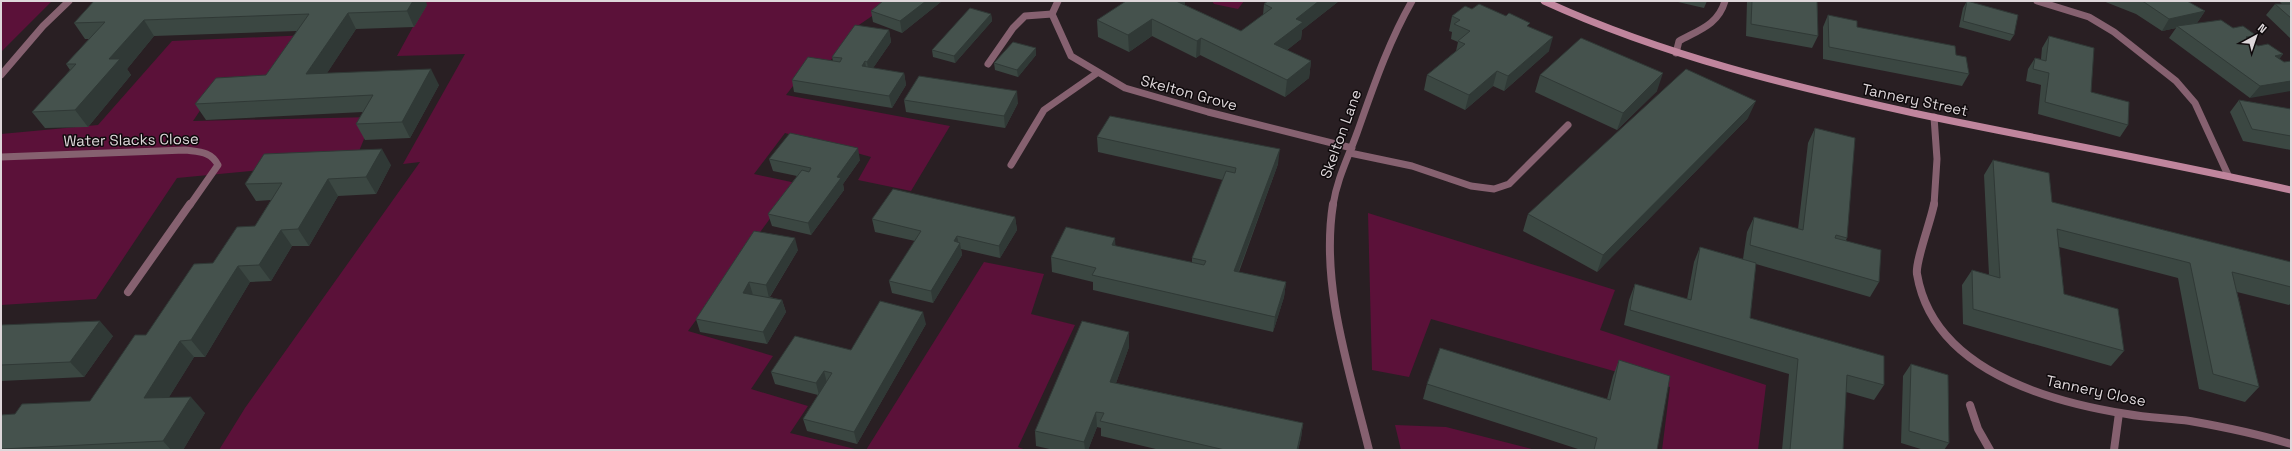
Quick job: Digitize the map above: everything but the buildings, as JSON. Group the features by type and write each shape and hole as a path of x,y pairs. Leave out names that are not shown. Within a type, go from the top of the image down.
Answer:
{"main road":[{"name":"Tannery Street","path":"1544,1 1588,20 1676,53 1756,76 1934,117 2228,175 2291,190"}],"street":[{"path":"1,75 43,26 69,1"},
{"path":"988,64 1013,28 1025,16 1052,14 1058,1"},
{"name":"Skelton Lane","path":"1370,450 1334,295 1331,260 1332,221 1336,184 1351,151 1366,104 1397,27 1412,1"},
{"path":"1676,53 1679,41 1717,21 1723,12 1725,1"},
{"path":"2037,1 2089,17 2114,32 2176,81 2194,103 2228,175"},
{"name":"Skelton Grove","path":"1052,14 1058,31 1072,56 1096,73 1125,88 1351,151 1412,166 1472,186 1494,189 1509,184 1568,126"},
{"path":"1011,165 1044,110 1096,73"},
{"name":"Tannery Close","path":"1934,117 1938,184 1929,228 1916,273 1926,309 1934,323 1956,345 1979,364 2009,381 2046,397 2119,413 2200,423 2291,444"},
{"name":"Water Slacks Close","path":"1,157 186,150 210,153 216,158 218,165 128,292"},
{"path":"1970,405 1978,430 1990,450"},
{"path":"2114,450 2119,413"}],"shaded area":[{"path":"1,1 52,1 1,52"},
{"path":"427,1 894,1 853,29 828,64 810,64 786,95 950,126 911,191 858,180 871,157 785,133 754,174 796,183 688,331 773,356 751,389 808,406 790,433 859,450 219,450 245,408 420,162 403,164 465,54 397,56"},
{"path":"1212,1 1244,1 1238,9 1214,4"},
{"path":"309,35 273,82 218,84 193,121 373,117 355,161 177,178 96,299 1,305 1,134 98,125 172,41"},
{"path":"1368,213 1615,290 1600,330 1766,385 1758,450 1662,450 1670,387 1431,319 1409,377 1372,370"},
{"path":"984,262 1044,274 1031,314 1075,325 1018,447 1026,450 866,450"},
{"path":"1395,425 1446,427 1536,450 1401,450"}]}
